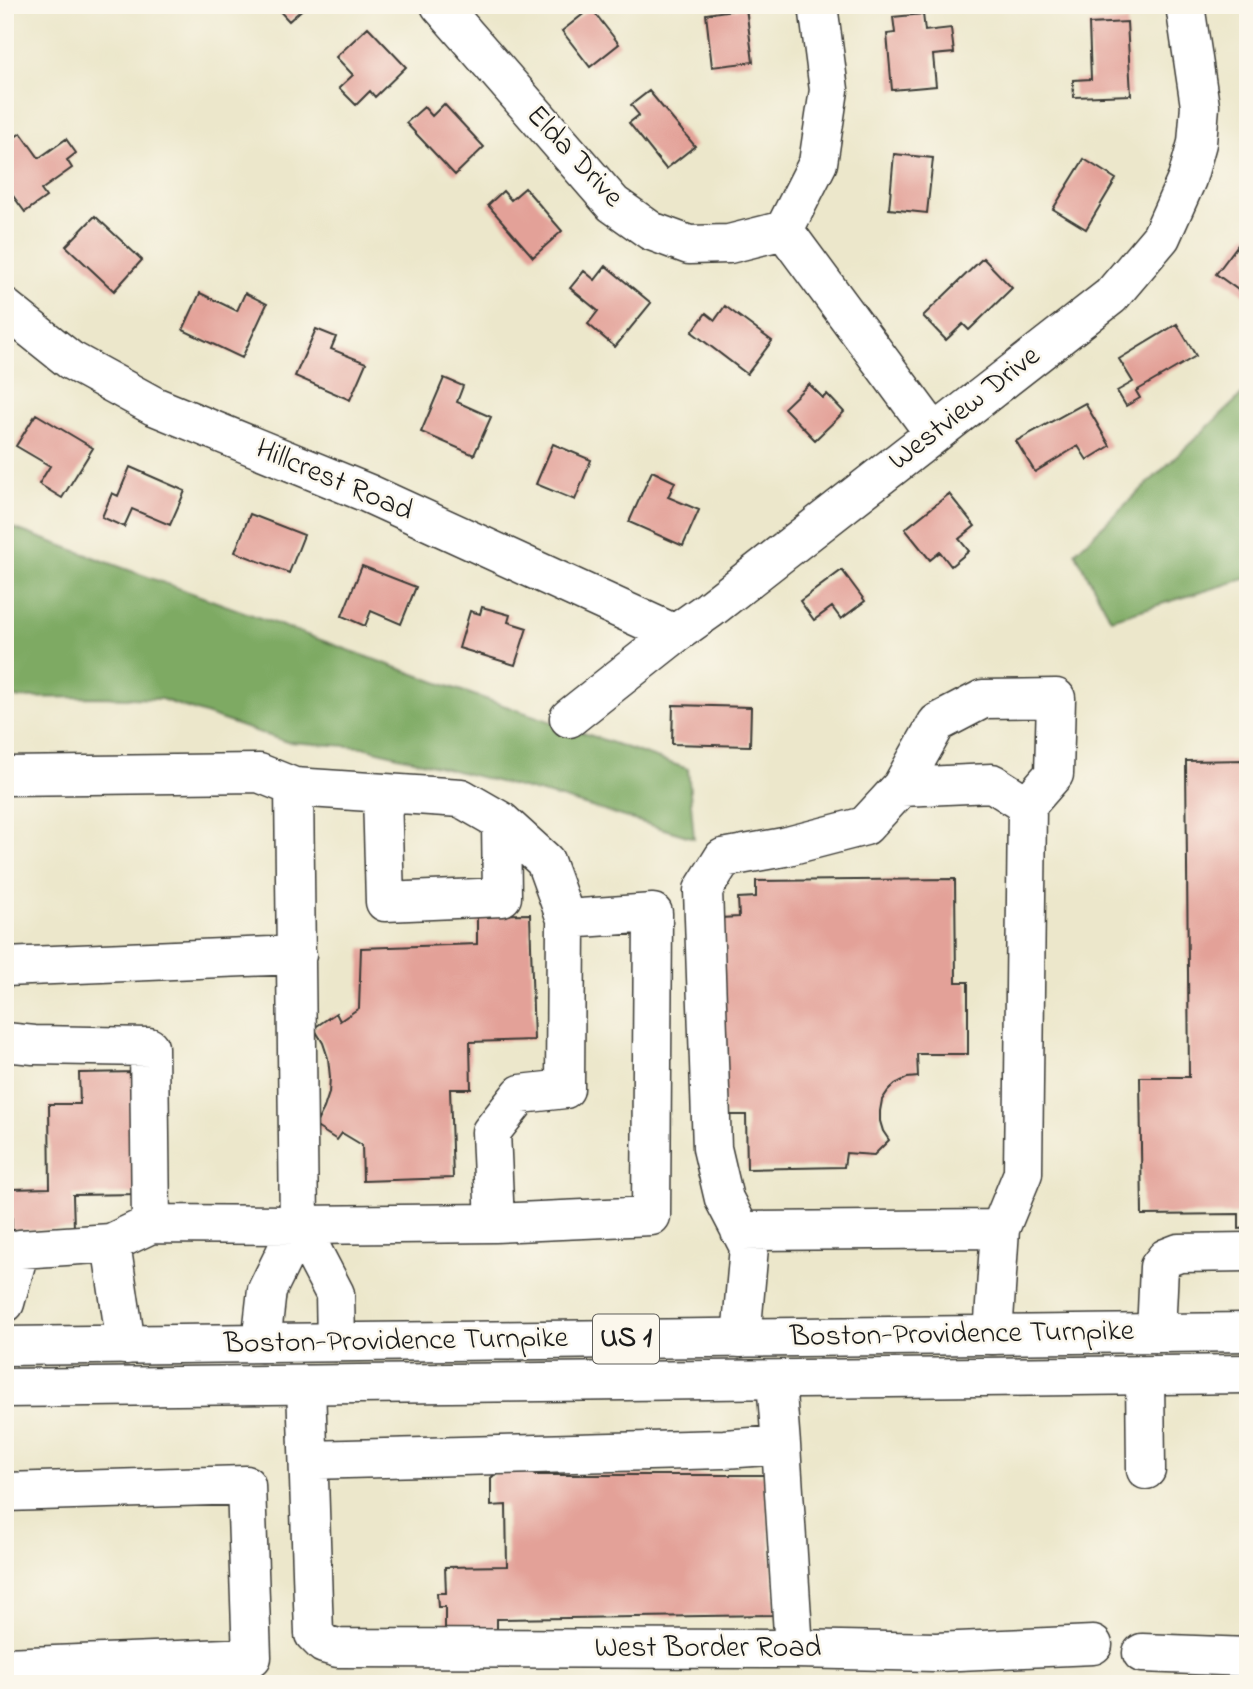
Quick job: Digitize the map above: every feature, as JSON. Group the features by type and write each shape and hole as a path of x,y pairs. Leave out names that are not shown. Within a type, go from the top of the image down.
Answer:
{"street":[{"name":"Elda Drive","path":"440,5 613,204 651,231 689,245 729,244 785,230"},
{"path":"818,5 829,90 818,163 785,230 934,433"},
{"name":"Westview Drive","path":"569,719 1111,296 1161,237 1187,179 1197,143 1200,106 1185,5"},
{"name":"Hillcrest Road","path":"5,309 70,360 154,406 367,493 675,634"},
{"path":"741,1338 748,1247 724,1199 712,1148 703,890 723,858 784,847 865,826 901,787 937,723 983,699 1056,698 1054,774 1027,805 1023,1173 1000,1228 993,1335"},
{"path":"5,776 259,773 294,787 461,797 501,821 545,861 566,919 565,1089 521,1094 491,1132 495,1223"},
{"path":"901,787 992,783 1027,805"},
{"path":"261,1343 267,1290 299,1225 294,787"},
{"path":"382,793 385,902 502,897 501,821"},
{"path":"5,1303 20,1250 111,1242 151,1224 495,1223 651,1216 653,914 566,919"},
{"path":"5,967 297,956"},
{"path":"5,1042 34,1045 149,1046 151,1224"},
{"path":"299,1225 335,1294 336,1342"},
{"path":"740,1231 1000,1228"},
{"path":"111,1242 126,1345"},
{"path":"1156,1333 1159,1267 1166,1258 1179,1253 1248,1252"},
{"name":"Boston-Providence Turnpike","path":"5,1346 1248,1332"},
{"name":"Boston-Providence Turnpike","path":"5,1388 1248,1374"},
{"path":"1145,1376 1146,1470"},
{"path":"776,1380 794,1649"},
{"path":"306,1385 309,1460 724,1449 781,1445"},
{"name":"West Border Road","path":"309,1460 314,1634 324,1644 338,1648 936,1652 1093,1645"},
{"path":"5,1492 246,1485 252,1657 5,1667"},
{"path":"1142,1653 1248,1657"}],"green space":[{"path":"1248,389 1248,578 1111,619 1075,552"},
{"path":"5,525 439,683 688,769 694,838 561,798 363,747 287,742 161,699 5,698"}],"building":[{"path":"274,5 307,5 289,21"},
{"path":"591,8 619,44 590,67 562,31"},
{"path":"746,8 753,62 712,67 706,14"},
{"path":"923,14 925,31 951,28 954,53 933,55 936,86 892,90 887,34 895,33 893,17"},
{"path":"1127,22 1131,95 1074,97 1073,80 1091,79 1089,24"},
{"path":"368,27 406,67 375,97 370,91 356,105 339,88 353,75 336,57"},
{"path":"649,91 695,146 666,169 629,123 639,115 631,105"},
{"path":"444,104 484,147 455,175 406,123 424,107 432,116"},
{"path":"21,133 39,158 66,139 76,153 67,160 72,168 41,190 46,197 25,212 5,185 5,144"},
{"path":"894,154 933,158 927,213 889,209"},
{"path":"1084,159 1116,179 1086,229 1053,209"},
{"path":"525,188 562,231 533,257 488,205 503,191 511,200"},
{"path":"95,216 142,260 114,291 66,246"},
{"path":"1246,234 1248,235 1248,297 1216,274"},
{"path":"983,258 1012,288 969,330 963,324 946,340 923,316"},
{"path":"606,266 651,303 615,347 588,324 598,311 570,288 584,271 595,280"},
{"path":"200,293 237,311 245,293 267,304 242,358 183,330"},
{"path":"725,306 772,341 747,374 692,332 706,313 715,320"},
{"path":"1177,324 1196,356 1136,391 1140,398 1126,406 1117,391 1133,382 1119,359"},
{"path":"316,329 336,337 331,349 366,363 350,400 295,376"},
{"path":"444,378 463,386 457,402 491,417 474,455 421,432"},
{"path":"809,384 823,398 827,394 844,412 815,440 784,408"},
{"path":"1085,403 1110,446 1087,460 1078,446 1035,472 1016,441"},
{"path":"36,414 93,448 62,498 39,484 50,466 16,446"},
{"path":"553,444 591,460 575,500 536,484"},
{"path":"130,467 185,491 170,525 132,509 124,527 102,517 112,493 118,496"},
{"path":"652,471 675,482 668,497 699,510 683,546 629,522"},
{"path":"949,494 975,526 959,539 969,551 951,566 940,552 930,560 905,529"},
{"path":"250,514 304,535 289,573 235,552"},
{"path":"362,566 416,587 401,624 371,611 365,626 342,616"},
{"path":"842,570 865,601 841,619 832,607 814,620 800,601"},
{"path":"482,607 510,615 508,622 527,628 515,665 459,648 470,611 480,614"},
{"path":"673,705 751,707 750,746 672,744"},
{"path":"1248,760 1248,1228 1239,1229 1239,1214 1142,1215 1140,1077 1189,1077 1186,761"},
{"path":"955,879 956,982 968,982 968,1054 917,1054 918,1077 907,1078 895,1084 882,1100 880,1121 889,1140 874,1155 846,1153 844,1167 747,1169 746,1115 724,1115 720,918 739,917 738,898 756,897 756,881"},
{"path":"530,914 534,1040 470,1042 471,1089 450,1089 453,1178 363,1181 362,1145 342,1133 337,1140 315,1126 329,1093 330,1077 328,1058 314,1028 336,1013 340,1021 359,1008 361,948 477,944 477,915"},
{"path":"138,1072 139,1194 73,1195 74,1229 12,1230 11,1189 50,1188 49,1104 80,1104 79,1073"},
{"path":"535,1462 535,1475 765,1475 776,1615 497,1619 497,1629 445,1629 445,1607 438,1607 437,1593 446,1593 445,1567 507,1566 506,1505 491,1506 491,1478 507,1463"}]}
